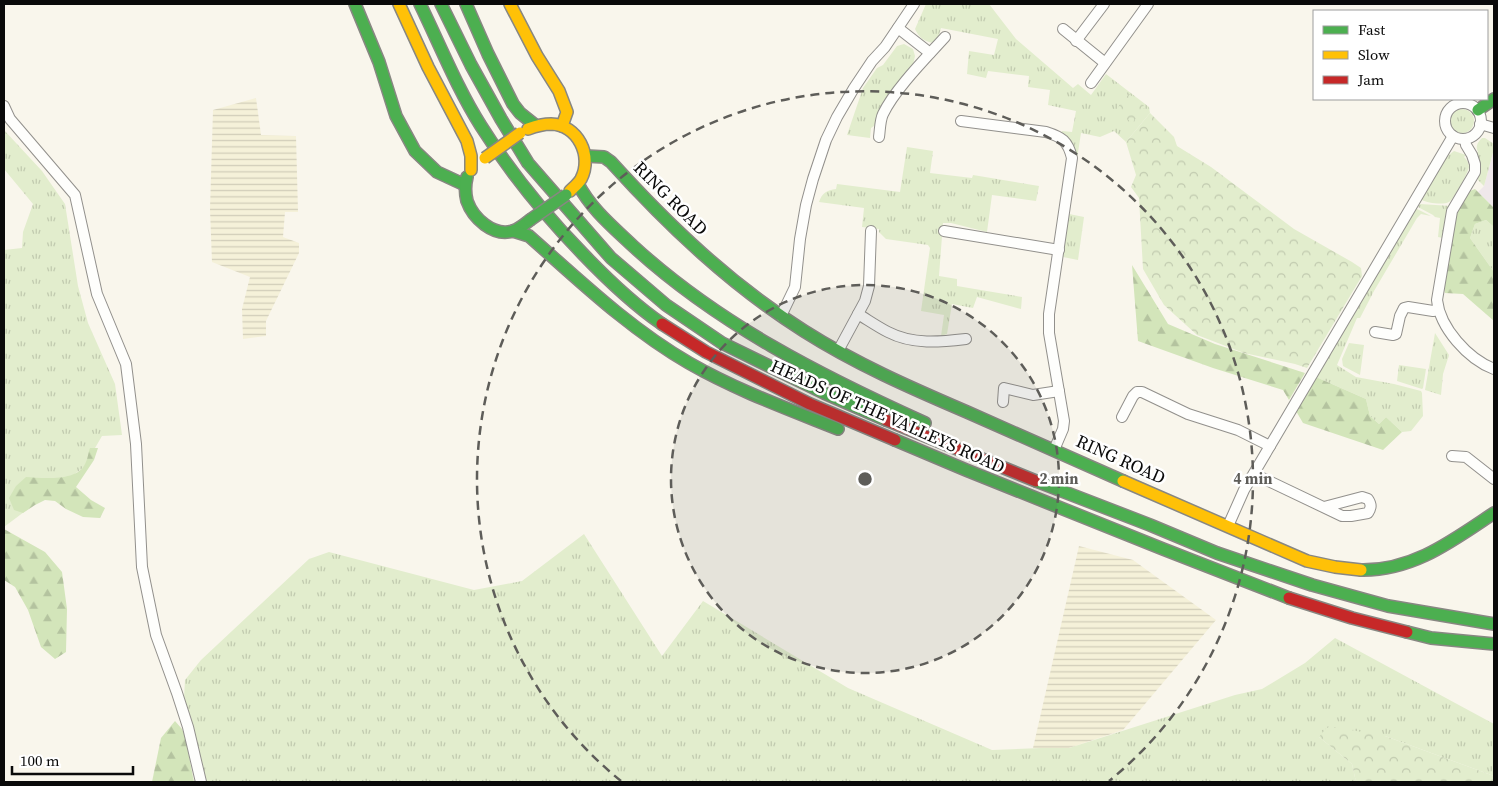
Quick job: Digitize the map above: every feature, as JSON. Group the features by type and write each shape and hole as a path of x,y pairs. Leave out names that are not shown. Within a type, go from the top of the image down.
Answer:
{"main road":[{"path":"355,4 379,62 396,116 415,151 437,172 465,186"},
{"path":"399,4 428,67 467,141 471,156 470,170 465,186 467,199 473,213 483,223 500,231 513,231 529,236 629,324 689,363 747,392 934,467 966,470"},
{"name":"HEADS OF THE VALLEYS ROAD","path":"420,4 454,78 487,134 515,175 555,225 608,280 654,318 706,352 810,404 966,470 1163,550 1286,597 1352,618 1432,638 1494,644"},
{"name":"HEADS OF THE VALLEYS ROAD","path":"441,4 472,66 528,163 611,258 666,305 722,343 863,410 972,456 1217,553 1312,585 1388,606 1494,624"},
{"path":"466,4 513,104 520,113 535,125"},
{"path":"510,4 537,56 559,91 567,112 562,126"},
{"path":"1478,110 1494,99"},
{"path":"470,170 520,133 535,125 550,123 562,126 571,130 577,136 586,156 585,167 578,184 566,195 513,231"},
{"name":"RING ROAD","path":"586,156 604,157 611,162 667,222 727,276 781,316 838,351 873,370 1307,561 1339,568 1374,570 1394,566 1419,559 1494,513"},
{"path":"578,184 594,208 644,258 683,288 742,328 812,369 902,414 938,429 972,456"}],"street":[{"path":"781,316 795,287 806,205 826,140 854,88 914,4"},
{"path":"1076,41 1104,4"},
{"path":"1091,83 1148,4"},
{"path":"898,28 930,53"},
{"path":"1062,29 1105,63"},
{"path":"878,137 882,116 891,101 945,37"},
{"path":"1460,103 1466,103 1471,104 1478,110 1481,118 1479,129 1475,134 1464,138 1453,136 1446,127 1445,116 1451,107 1460,103"},
{"path":"4,106 10,119 74,196 97,294 126,364 136,444 142,567 156,635 178,693 188,726 200,782"},
{"path":"962,121 1046,132 1057,135 1070,148 1072,158 1049,314 1049,333 1064,421 1063,429 1054,450"},
{"path":"1480,124 1494,128"},
{"path":"1228,526 1244,490 1453,136"},
{"path":"1464,138 1475,164 1475,172 1450,217 1437,300 1438,310 1456,341 1463,349 1488,367 1494,369"},
{"path":"838,351 865,301 869,286 870,231"},
{"path":"944,231 1058,250"},
{"path":"1375,332 1393,336 1396,334 1404,308 1438,310"},
{"path":"858,314 889,333 905,339 938,343 966,339"},
{"path":"1003,402 1004,388 1033,395 1059,391"},
{"path":"1122,417 1133,396 1137,392 1142,392 1188,414 1238,430 1270,446"},
{"path":"1452,456 1466,457 1494,479"},
{"path":"1254,474 1324,507"}],"shaded area":[{"path":"256,98 261,135 296,136 298,212 285,212 283,237 299,243 299,253 266,321 266,336 243,339 242,309 250,277 212,262 210,209 213,110"},
{"path":"1494,149 1494,208 1478,192 1484,186"},
{"path":"1079,546 1133,560 1216,620 1123,730 1069,748 1033,748"}],"green space":[{"path":"926,4 989,4 1016,39 1073,88 1078,84 1091,95 1106,74 1149,107 1150,113 1126,142 1114,131 1100,137 1081,133 1077,159 1061,134 1062,131 1072,132 1076,111 1048,105 1050,90 1028,87 1029,76 988,71 986,78 967,74 969,51 994,55 998,39 941,28 938,39 933,43 924,40 915,29"},
{"path":"904,44 913,49 915,56 913,65 882,104 874,126 871,128 870,138 847,135 863,88 877,68 883,65 897,46"},
{"path":"1129,94 1145,107 1132,123 1116,110"},
{"path":"1462,109 1471,112 1474,121 1471,130 1462,133 1453,130 1450,121 1453,112"},
{"path":"1150,113 1174,137 1177,146 1211,167 1294,229 1361,268 1362,276 1307,368 1244,353 1197,335 1164,305 1143,269 1139,198 1131,187 1136,175 1126,142"},
{"path":"4,130 42,171 65,204 78,286 88,323 115,384 122,435 102,436 84,467 4,527 4,250 22,248 23,232 33,204 4,169"},
{"path":"1482,138 1494,144 1484,186 1478,180 1475,153 1478,152 1477,144"},
{"path":"907,147 933,151 930,173 972,178 973,175 1039,186 1036,201 992,195 987,232 951,223 943,223 939,276 957,279 957,286 1022,297 1021,309 977,297 973,308 952,304 947,334 941,336 944,315 921,311 930,248 928,245 886,239 879,232 879,229 862,227 864,208 819,202 825,193 836,189 837,184 900,192"},
{"path":"1454,151 1466,155 1464,157 1469,167 1464,180 1454,196 1449,202 1443,203 1431,203 1422,200 1445,158"},
{"path":"1475,189 1494,208 1494,227 1486,220 1475,224 1470,238 1494,272 1494,321 1463,294 1445,293 1443,285 1455,219 1459,208 1470,191"},
{"path":"1420,204 1451,206 1443,238 1438,237 1440,218 1418,207"},
{"path":"1415,208 1431,216 1421,214 1417,218 1360,318 1357,318 1337,365 1356,377 1421,391 1423,416 1411,431 1402,432 1386,417 1379,424 1370,416 1366,399 1316,377"},
{"path":"1069,214 1084,217 1078,260 1063,257"},
{"path":"1486,220 1494,227 1494,272 1470,238 1475,224"},
{"path":"1132,265 1168,324 1215,344 1305,373 1289,400 1283,390 1213,368 1138,341"},
{"path":"1435,333 1449,355 1443,374 1441,395 1425,390"},
{"path":"1349,343 1364,345 1360,375 1343,366 1342,359"},
{"path":"1399,365 1426,369 1422,389 1397,381"},
{"path":"1316,377 1366,399 1370,416 1379,424 1386,417 1402,432 1383,450 1303,423 1296,411"},
{"path":"90,448 98,448 94,460 76,487 91,500 105,508 100,518 83,517 55,501 45,500 23,513 14,510 9,498 16,486 26,477 59,478 75,474 85,464"},
{"path":"4,529 45,552 62,572 67,609 66,652 55,659 41,647 28,610 15,587 4,580"},
{"path":"584,534 662,656 703,601 848,688 992,750 1069,748 1235,695 1262,689 1305,663 1335,638 1494,724 1494,776 1385,736 1319,737 1352,764 1356,782 206,782 184,698 185,680 201,660 309,559 329,552 474,590 522,581"},
{"path":"175,721 185,736 194,782 152,782 161,738"},
{"path":"1328,726 1385,736 1494,776 1494,782 1356,782 1352,764 1319,737"}],"traffic: fast":[{"path":"355,4 379,62 396,116 415,151 437,172 465,185"},
{"path":"420,4 472,112 516,176 555,224 592,263 631,300 662,324"},
{"path":"441,4 471,65 528,163 611,258 666,305 722,343 824,393 886,420"},
{"path":"466,4 513,104 520,113 535,125"},
{"path":"1478,110 1494,99"},
{"path":"586,156 604,157 611,162 655,209 702,253 751,294 804,331 864,365 905,385 1123,481"},
{"path":"467,177 467,201 474,214 485,225 491,229 506,232 513,231 530,220"},
{"path":"578,184 589,202 610,225 666,274 700,300 735,324 809,367 925,423"},
{"path":"530,220 566,195"},
{"path":"513,231 529,236 586,287 667,350 707,373 838,429"},
{"path":"895,440 1289,598"},
{"path":"1036,481 1217,553 1312,585 1388,606 1494,624"},
{"path":"1361,570 1380,569 1415,560 1447,544 1494,513"},
{"path":"1407,632 1431,638 1494,644"}],"traffic: slow":[{"path":"399,4 428,67 467,141 471,156 471,170"},
{"path":"510,4 537,56 559,91 567,112 562,126"},
{"path":"528,129 545,124 561,126 569,130 581,143 584,152 584,170 580,181 570,191"},
{"path":"485,158 520,133"},
{"path":"1123,481 1307,561 1361,570"}],"traffic: jam":[{"path":"662,324 706,352 810,404 895,440"},
{"path":"886,420 1036,481"},
{"path":"1289,598 1352,618 1407,632"}]}
